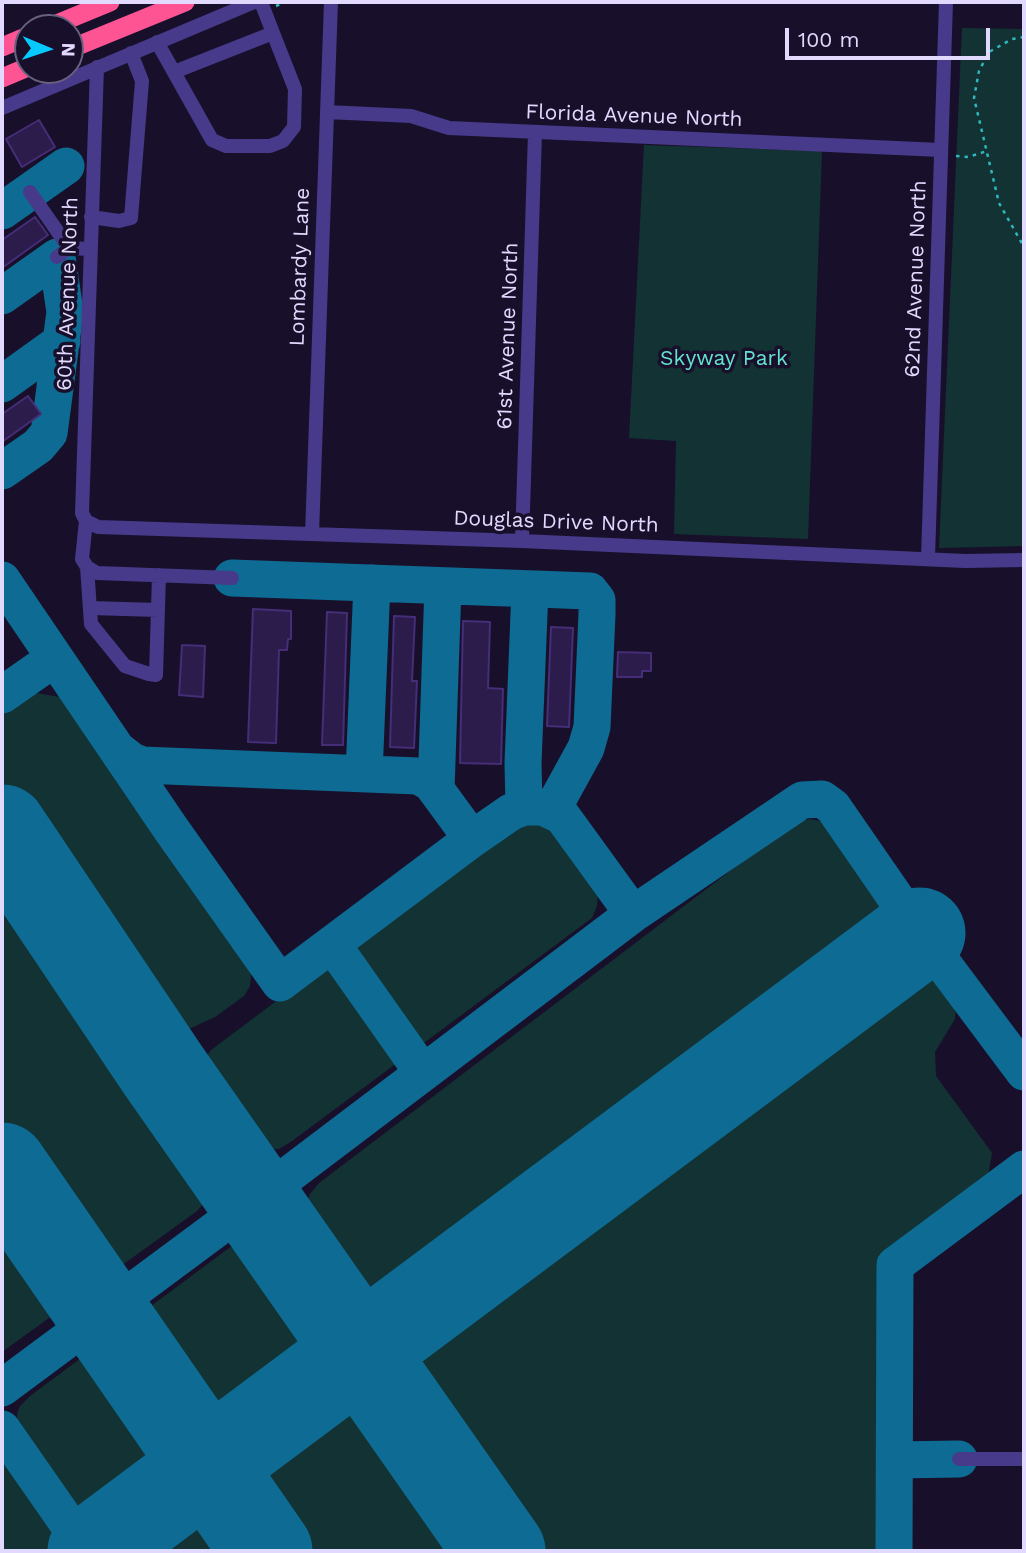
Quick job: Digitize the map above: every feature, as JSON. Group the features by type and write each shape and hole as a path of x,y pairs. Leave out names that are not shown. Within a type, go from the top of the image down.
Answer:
{"highway":[{"path":"81,14 110,2"},
{"path":"84,43 185,2"}],"street":[{"path":"2,108 254,2"},
{"path":"157,42 212,140 226,146 270,146 283,141 294,127 295,89 261,2"},
{"name":"Lombardy Lane","path":"312,534 331,2"},
{"name":"62nd Avenue North","path":"928,558 946,2"},
{"path":"174,72 273,33"},
{"path":"91,217 119,221 131,218 142,80 131,53"},
{"name":"60th Avenue North","path":"97,67 82,513 86,521 82,559 87,567 91,624 125,666 156,674 158,610"},
{"name":"Florida Avenue North","path":"327,112 411,117 449,128 942,150"},
{"name":"61st Avenue North","path":"522,541 535,133"},
{"path":"30,192 63,253 90,249"},
{"name":"Douglas Drive North","path":"86,521 98,527 522,541 965,561 1024,560"},
{"path":"87,567 97,573 232,578"},
{"path":"90,608 158,610 159,575"},
{"path":"959,1460 1024,1459"}],"path":[{"path":"1024,37 1012,39 989,52 979,71 974,98 999,203 1024,247"},
{"path":"942,150 952,155 968,157 987,150"}],"green space":[{"path":"962,28 1024,29 1024,546 939,548"},
{"name":"Skyway Park","path":"644,145 822,151 808,539 674,534 676,441 629,438"},
{"path":"24,691 66,698 248,964 250,986 244,996 215,1017 191,1028 180,1029 161,1015 2,786 2,708"},
{"path":"530,818 551,824 591,878 598,893 592,918 292,1141 279,1149 261,1149 240,1129 207,1080 203,1071 205,1058 211,1050 518,820"},
{"path":"809,819 820,821 834,830 869,881 882,902 883,919 880,928 396,1295 378,1302 361,1298 307,1220 306,1203 319,1183 775,837 798,822"},
{"path":"2,869 166,1108 198,1150 210,1169 212,1179 211,1190 197,1211 2,1352"},
{"path":"910,973 934,973 956,1002 955,1019 935,1052 936,1076 992,1153 988,1176 895,1246 884,1283 881,1551 535,1551 428,1397 417,1371 419,1351 438,1329"},
{"path":"236,1243 261,1246 268,1251 316,1321 321,1332 321,1344 313,1356 286,1379 101,1511 80,1511 71,1506 18,1431 17,1414 20,1406 225,1251"},
{"path":"349,1399 364,1402 384,1419 476,1551 137,1551 333,1404"},
{"path":"2,1448 52,1520 53,1534 46,1551 2,1551"}],"building":[{"path":"39,120 55,147 22,167 6,139"},
{"path":"35,217 48,235 2,268 2,240"},
{"path":"28,396 41,414 2,442 2,414"},
{"path":"253,609 291,611 291,639 288,639 287,650 279,650 276,743 248,742"},
{"path":"327,612 347,613 343,745 322,745"},
{"path":"394,616 415,617 412,681 417,681 414,748 390,747"},
{"path":"463,621 490,622 488,688 503,689 501,764 460,763"},
{"path":"551,627 573,628 569,727 547,726"},
{"path":"182,645 205,646 203,697 179,695"},
{"path":"618,652 651,653 651,671 642,671 642,677 617,677"}],"taxiway":[{"path":"2,211 66,166"},
{"path":"2,296 57,257 65,312 49,433 38,446 2,471"},
{"path":"2,384 62,341"},
{"path":"232,578 590,591 597,600 592,727 586,748 552,810"},
{"path":"2,580 171,829 280,983 472,839 511,812 524,807 543,807 562,816 633,914"},
{"path":"364,774 372,583"},
{"path":"436,790 443,586"},
{"path":"524,807 523,763 530,589"},
{"path":"2,695 55,658"},
{"path":"119,751 142,765 418,776 431,783 472,839"},
{"path":"2,1388 633,914 802,800 822,799 833,807 920,933 1024,1072"},
{"path":"332,944 423,1073"},
{"path":"894,1551 895,1265 1024,1169"},
{"path":"2,1429 87,1551"},
{"path":"895,1460 959,1459"}],"runway":[{"path":"2,830 163,1070 500,1551"},
{"path":"93,1551 920,933"},
{"path":"2,1168 267,1551"}]}
